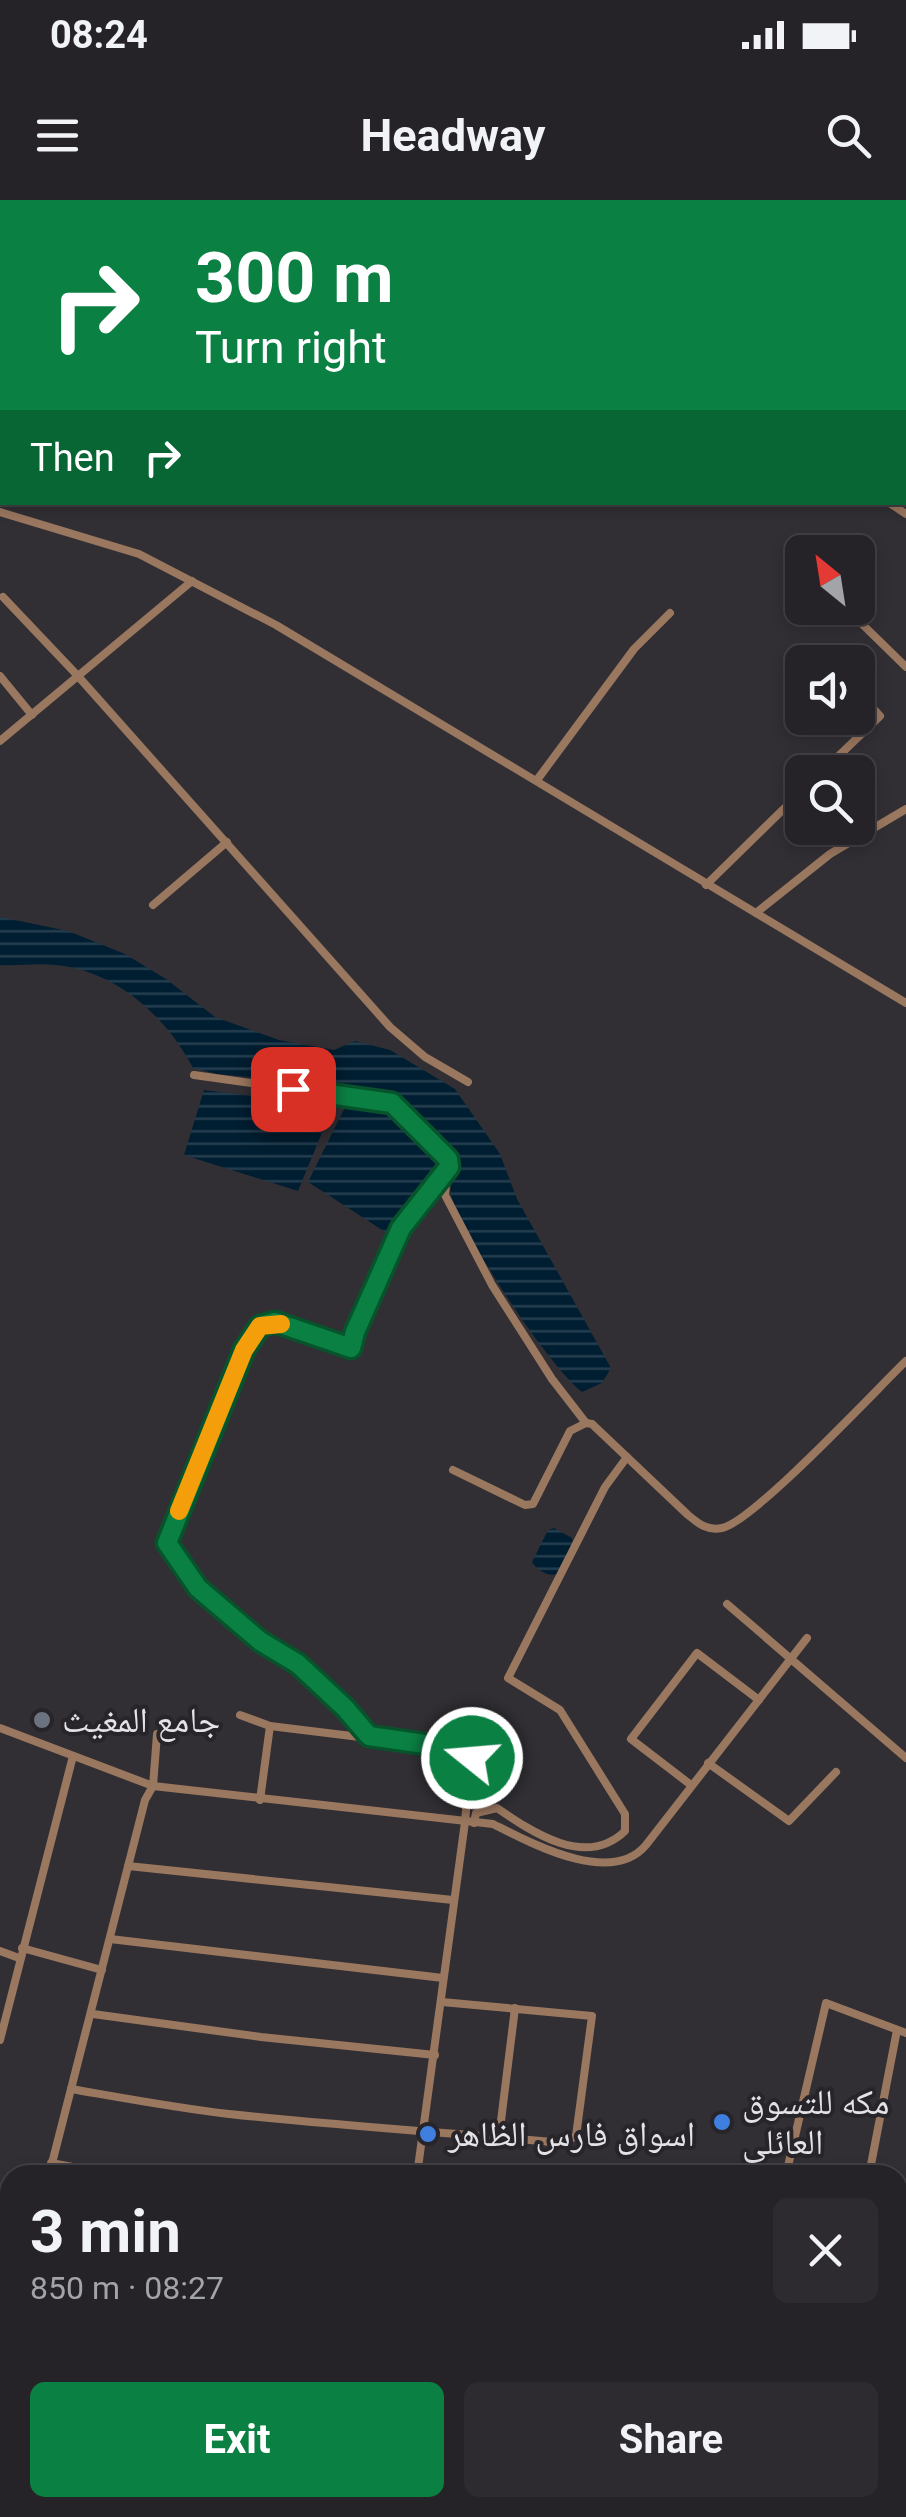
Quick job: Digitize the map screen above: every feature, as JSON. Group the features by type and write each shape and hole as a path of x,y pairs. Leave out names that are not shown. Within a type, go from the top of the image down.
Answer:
{"street":[{"path":"0,512 139,554 276,625 906,1003"},
{"path":"0,741 192,581"},
{"path":"2,597 228,842 390,1027 425,1057 468,1082"},
{"path":"538,780 634,649 670,613"},
{"path":"863,625 906,667"},
{"path":"894,655 906,648"},
{"path":"0,676 32,714"},
{"path":"840,755 860,735"},
{"path":"706,885 785,808"},
{"path":"756,913 830,854 906,809"},
{"path":"153,905 228,842"},
{"path":"194,1075 392,1103 448,1159 444,1195 484,1270 552,1380 586,1423"},
{"path":"369,1736 298,1664 260,1641 198,1588 167,1543 244,1350 260,1326 275,1322 351,1348 401,1228 449,1167"},
{"path":"453,1470 525,1505 533,1504 570,1430 592,1424 703,1527 723,1528 759,1505 906,1361"},
{"path":"470,1823 476,1813 498,1808 535,1834 579,1846 603,1844 625,1831 625,1814 560,1710 508,1678 600,1496 627,1457"},
{"path":"726,1604 906,1758"},
{"path":"0,1728 153,1786 492,1824 536,1848 622,1862 636,1857 807,1638"},
{"path":"691,1785 631,1739 697,1653 759,1700"},
{"path":"240,1715 270,1726 369,1736 466,1750 470,1754 470,1823 454,1900 418,2165"},
{"path":"260,1800 270,1726"},
{"path":"63,2165 52,2163 145,1800 153,1786 157,1734"},
{"path":"0,2040 4,2003 73,1756"},
{"path":"708,1763 789,1821 836,1772"},
{"path":"128,1866 454,1900"},
{"path":"110,1939 443,1978"},
{"path":"22,1948 102,1970"},
{"path":"0,1951 19,1958"},
{"path":"71,2090 224,2113 332,2124 563,2143 576,2136 593,2018 590,2015 442,2002"},
{"path":"788,2165 826,2004 902,2031 871,2165"},
{"path":"499,2137 516,2008"},
{"path":"92,2014 435,2055"}],"water":[{"path":"0,917 68,931 125,954 166,979 215,1017 279,1040 334,1050 355,1041 390,1050 455,1089 500,1154 517,1199 611,1368 602,1383 582,1392 529,1329 459,1214 451,1195 456,1158 396,1097 376,1090 217,1074 193,1068 153,1014 118,986 77,969 48,964 0,965"},
{"path":"204,1090 333,1106 298,1191 184,1155"},
{"path":"349,1099 391,1105 446,1164 397,1225 393,1237 308,1182"},
{"path":"554,1528 572,1538 573,1544 557,1574 550,1575 532,1562 548,1530"}],"slow traffic":[{"path":"179,1511 244,1350 260,1326 281,1324"}],"place":[{"name":"جامع المغيث","path":"42,1720"},
{"name":"مكه للتسوق العائلي","path":"722,2122"},
{"name":"اسواق فارس الظاهر","path":"428,2134"}],"route":[{"path":"293,1089 392,1103 448,1159 449,1167 401,1228 351,1348 275,1322 260,1326 244,1350 167,1543 198,1588 260,1641 298,1664 369,1736 466,1750 472,1758"}]}
